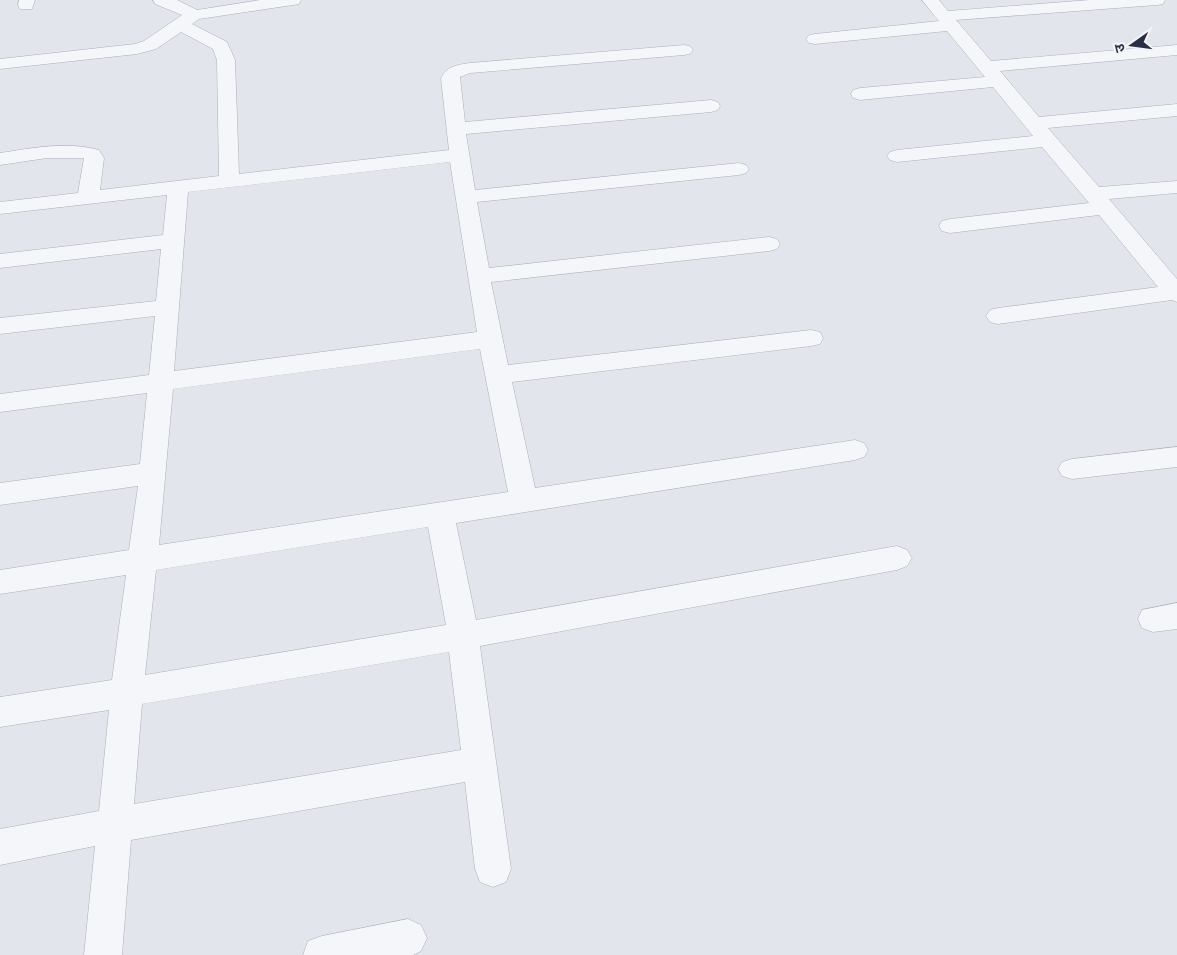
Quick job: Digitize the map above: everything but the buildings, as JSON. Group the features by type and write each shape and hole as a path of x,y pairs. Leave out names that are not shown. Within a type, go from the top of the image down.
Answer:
{"street":[{"path":"161,0 182,7 187,20 221,46 226,60 229,181"},
{"path":"0,64 138,49 150,45 187,20 238,4 293,0"},
{"path":"930,0 1177,293"},
{"path":"815,39 948,21 1157,0"},
{"path":"524,500 490,339 458,155 450,79 452,74 458,70 684,50"},
{"path":"860,94 993,74 1177,50"},
{"path":"455,129 711,106"},
{"path":"1034,123 1177,110"},
{"path":"896,156 1048,140"},
{"path":"0,159 72,151 85,151 92,154 94,158 88,197"},
{"path":"0,208 458,155"},
{"path":"465,196 739,169"},
{"path":"103,955 127,693 153,472 178,187"},
{"path":"950,226 1177,187"},
{"path":"0,261 174,241"},
{"path":"479,276 769,244"},
{"path":"998,316 1177,293"},
{"path":"0,326 168,307"},
{"path":"497,375 811,338"},
{"path":"0,402 490,339"},
{"path":"0,582 855,450"},
{"path":"1072,469 1177,457"},
{"path":"0,494 153,472"},
{"path":"440,514 463,635 493,869"},
{"path":"0,712 127,693 897,558"},
{"path":"0,847 115,825 479,763"},
{"path":"322,955 408,938"}]}
